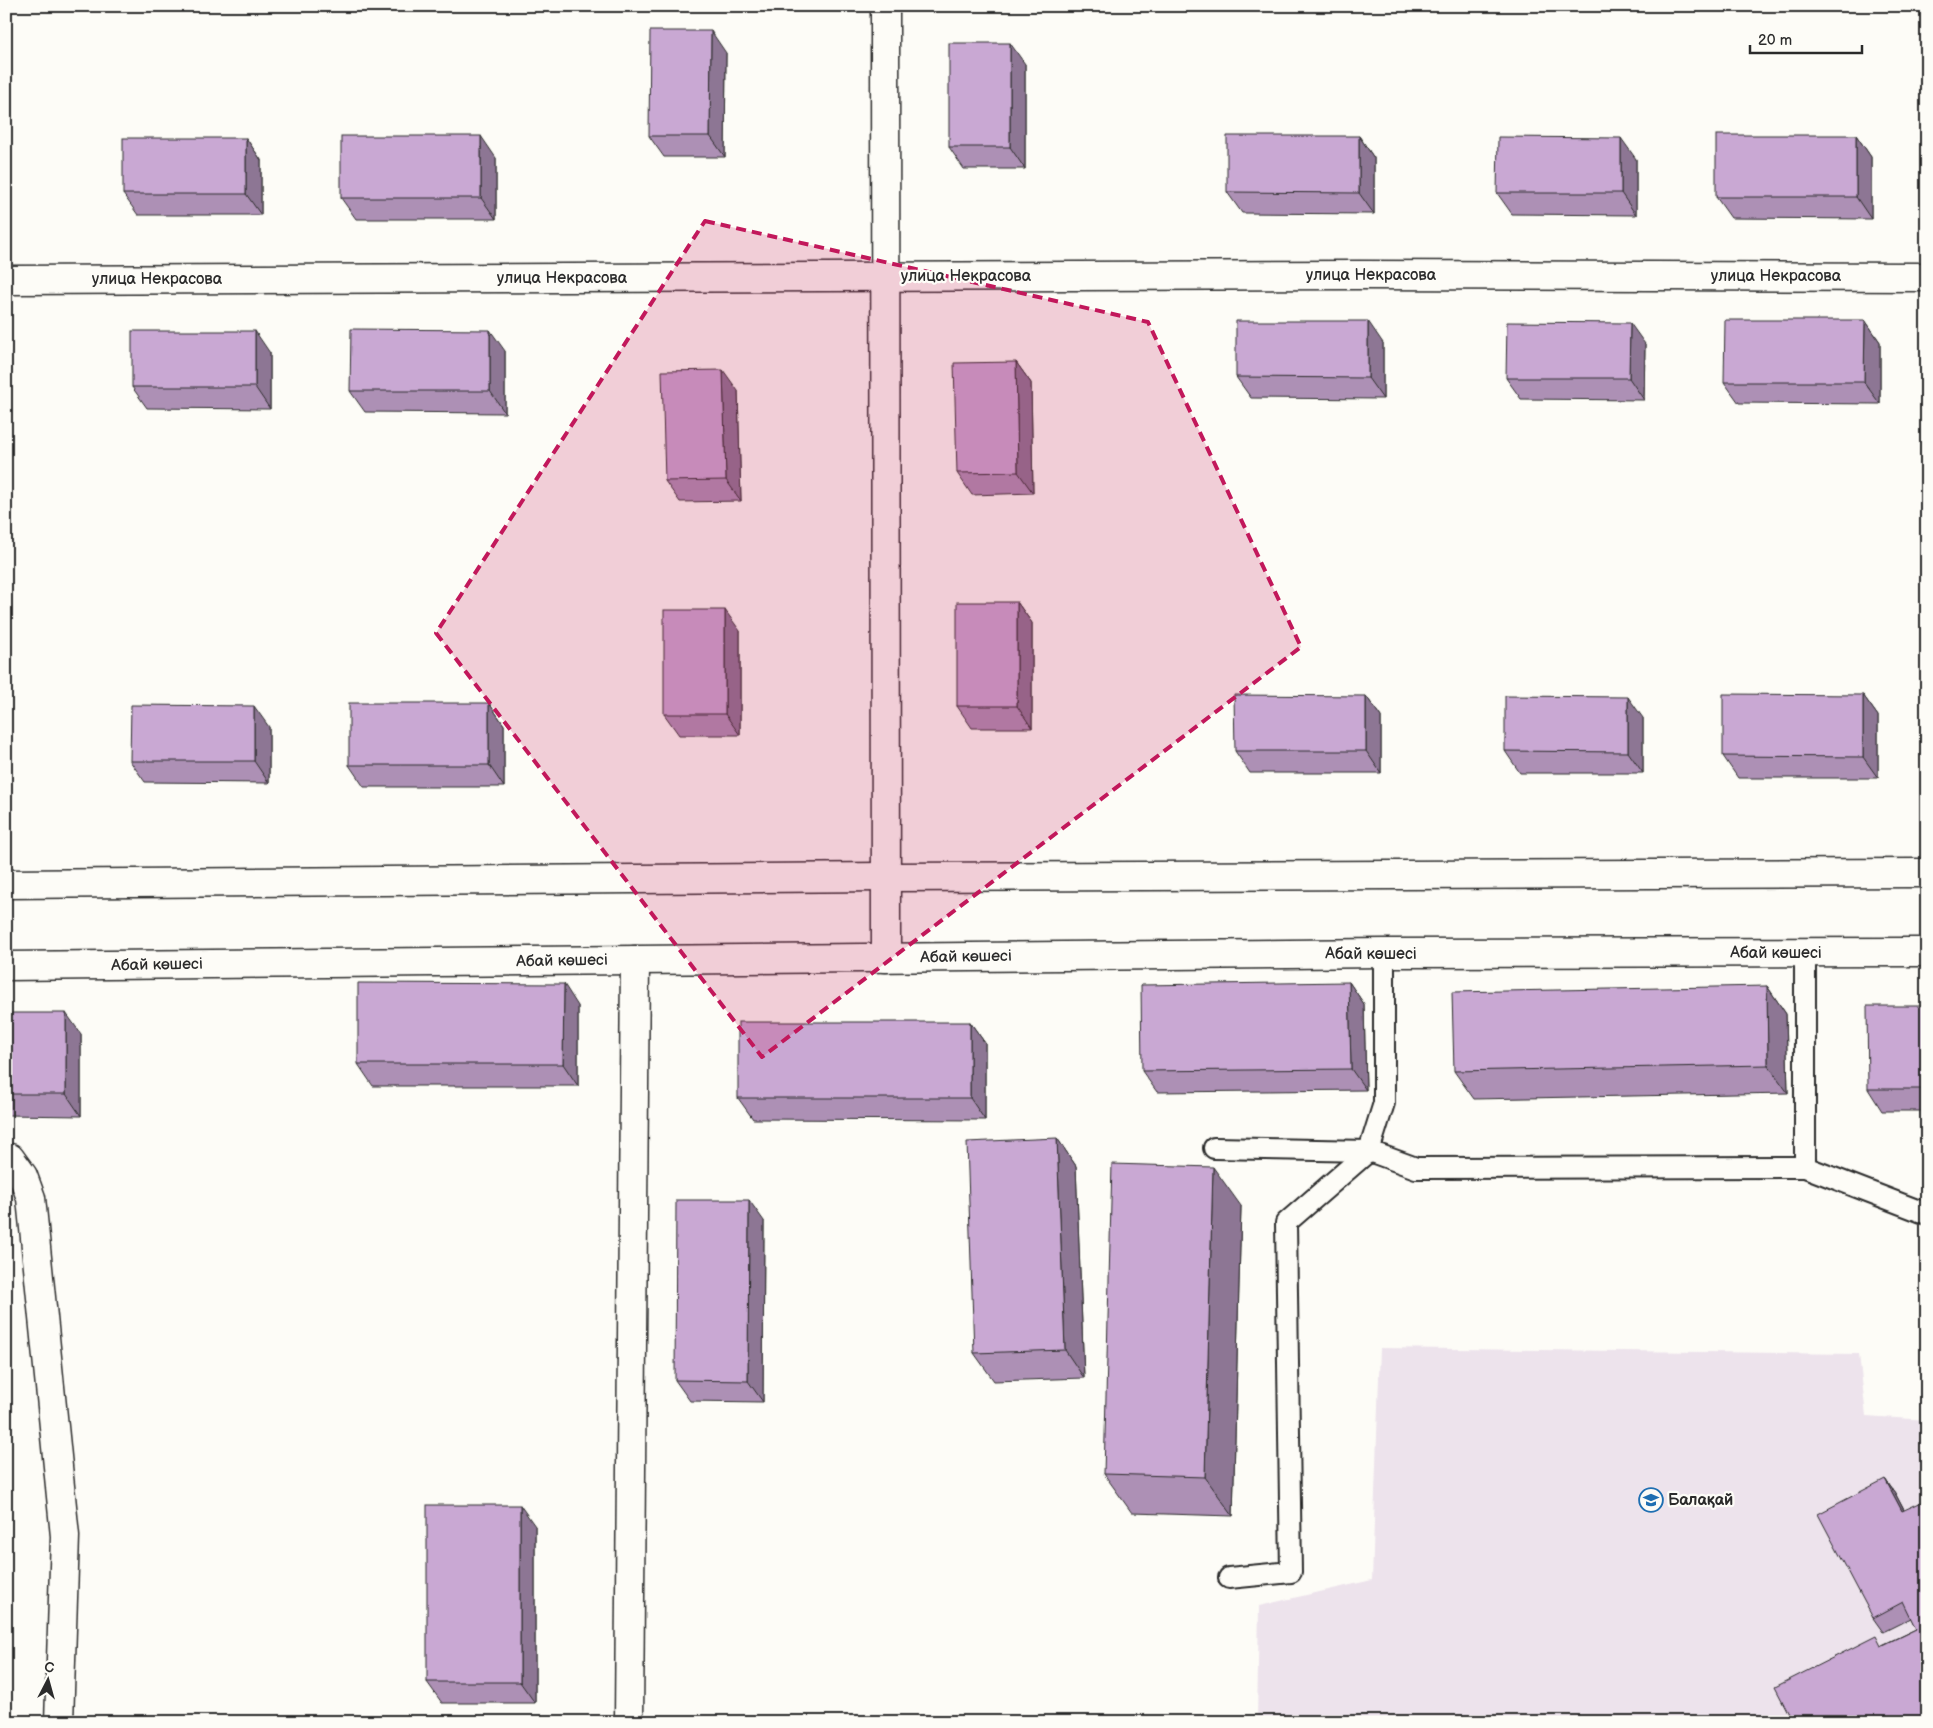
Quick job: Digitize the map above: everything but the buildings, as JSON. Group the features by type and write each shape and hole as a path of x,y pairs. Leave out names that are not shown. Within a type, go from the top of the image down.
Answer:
{"street":[{"path":"885,6 886,958"},
{"name":"улица Некрасова","path":"6,280 1380,275 1927,277"},
{"path":"6,884 885,877 1927,873"},
{"name":"Абай көшесі","path":"6,966 1384,953 1927,952"},
{"path":"629,1722 635,960"},
{"path":"6,1158 10,1158 23,1176 31,1198 65,1536 59,1722"}],"lane":[{"path":"1229,1578 1291,1572 1286,1224 1369,1151 1384,1103 1384,953"},
{"path":"1805,953 1805,1167"},
{"path":"1214,1148 1369,1151 1416,1168 1805,1167 1927,1214"}],"highlighted area":[{"path":"705,221 1148,322 1301,647 762,1057 436,633"}],"shaded area":[{"name":"Балақай","path":"1380,1348 1859,1354 1866,1416 1927,1420 1927,1722 1257,1722 1259,1606 1372,1580"}],"place":[{"name":"Балақай","path":"1651,1500"}]}
